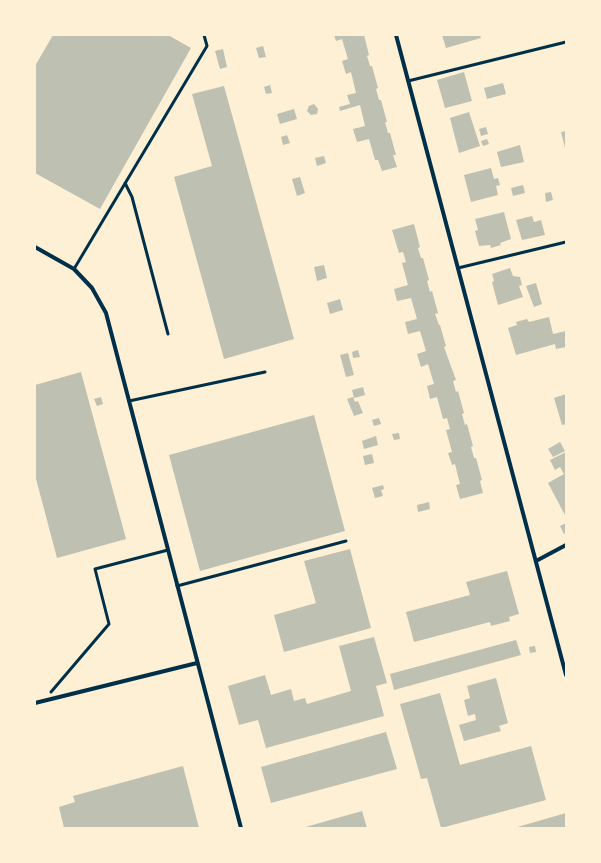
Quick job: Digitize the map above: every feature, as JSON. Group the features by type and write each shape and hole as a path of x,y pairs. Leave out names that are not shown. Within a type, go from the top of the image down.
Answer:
{"street":[{"path":"396,35 566,675"},
{"path":"35,247 74,269 92,288 106,313 197,663 242,828"},
{"path":"536,561 566,545"},
{"path":"35,703 197,663"}],"lane":[{"path":"74,269 207,46 204,35"},
{"path":"408,81 566,42"},
{"path":"125,183 132,197 168,334"},
{"path":"458,268 566,242"},
{"path":"129,401 265,372"},
{"path":"177,586 346,541"},
{"path":"51,692 110,624 95,569 168,550"}],"building":[{"path":"53,35 168,35 191,48 100,209 35,173 35,66"},
{"path":"334,35 364,35 369,55 367,56 370,66 372,66 378,88 376,89 379,100 381,100 387,122 385,122 388,133 390,133 396,155 393,155 397,167 382,171 378,160 375,160 369,139 357,142 353,129 365,126 360,105 340,111 339,107 350,104 347,95 356,93 351,72 346,74 342,61 348,59 342,39 336,41"},
{"path":"442,35 480,35 481,38 446,48"},
{"path":"263,46 266,57 259,58 256,48"},
{"path":"223,49 227,67 220,69 215,51"},
{"path":"464,72 472,101 445,108 437,80"},
{"path":"503,83 506,94 487,99 484,88"},
{"path":"270,85 272,93 266,94 264,87"},
{"path":"224,86 294,339 224,359 174,177 212,166 192,94"},
{"path":"314,104 318,109 317,114 311,115 307,111 309,106"},
{"path":"294,109 297,119 280,124 277,114"},
{"path":"469,112 480,146 459,153 450,118"},
{"path":"486,127 488,134 481,136 479,129"},
{"path":"566,131 566,148 565,148 561,132"},
{"path":"287,135 290,143 283,145 281,137"},
{"path":"487,139 489,144 483,146 481,141"},
{"path":"520,145 524,162 501,167 497,152"},
{"path":"324,156 326,163 317,166 315,158"},
{"path":"491,168 494,179 498,178 500,185 496,186 498,195 471,202 464,175"},
{"path":"300,177 305,193 297,196 292,179"},
{"path":"523,185 525,193 513,196 511,188"},
{"path":"551,192 553,200 546,202 545,193"},
{"path":"504,212 511,239 500,243 501,245 491,248 490,245 479,246 475,231 478,230 475,219"},
{"path":"532,216 534,222 541,220 545,235 522,240 516,220"},
{"path":"414,224 420,247 418,248 421,258 423,258 429,280 427,281 430,292 432,291 438,313 435,314 446,346 444,347 456,380 453,381 456,392 458,391 464,413 462,414 465,425 467,424 473,446 471,447 474,458 476,458 482,480 480,481 483,493 460,499 456,485 460,484 455,464 452,465 448,453 452,452 446,430 450,429 447,418 443,419 437,397 430,399 427,386 434,384 428,364 421,367 417,354 426,351 420,331 408,334 405,322 417,319 411,298 397,301 394,289 408,285 402,263 406,262 403,252 399,253 392,230"},
{"path":"324,265 327,278 317,281 314,267"},
{"path":"510,268 513,276 520,277 522,285 519,286 523,297 498,305 492,282 494,281 492,274"},
{"path":"536,283 542,304 534,307 526,286"},
{"path":"340,299 343,310 330,314 327,303"},
{"path":"549,317 553,334 566,331 566,347 556,349 555,344 516,355 508,328 517,325 516,322 527,319 529,322"},
{"path":"358,350 360,357 353,358 352,352"},
{"path":"348,353 354,375 346,377 340,355"},
{"path":"81,372 126,539 57,558 35,475 35,385"},
{"path":"363,387 365,395 354,398 352,390"},
{"path":"566,394 566,424 562,425 554,398"},
{"path":"101,397 103,404 97,406 94,399"},
{"path":"353,397 355,402 358,401 363,413 354,416 347,399"},
{"path":"314,415 345,531 200,571 169,455"},
{"path":"379,418 381,424 374,426 372,420"},
{"path":"399,433 400,439 394,440 392,434"},
{"path":"376,436 378,445 364,449 362,441"},
{"path":"560,442 565,451 553,457 548,449"},
{"path":"566,452 566,517 548,483 564,474 560,467 555,470 550,460"},
{"path":"372,454 374,463 365,465 363,456"},
{"path":"383,485 384,489 381,490 383,496 375,498 372,488"},
{"path":"429,502 430,509 418,512 417,505"},
{"path":"566,523 566,533 564,534 560,526"},
{"path":"350,549 371,628 284,652 274,615 316,603 304,561"},
{"path":"507,571 519,614 509,617 510,621 491,626 490,622 414,642 406,612 470,595 466,582"},
{"path":"374,637 387,683 376,686 384,716 266,748 258,720 239,725 228,686 265,675 271,695 291,689 294,701 305,698 307,704 351,691 339,646"},
{"path":"516,640 521,655 394,690 390,674"},
{"path":"535,646 536,652 530,653 529,647"},
{"path":"496,678 508,723 499,726 501,731 464,741 459,725 476,720 475,714 468,716 464,700 470,698 467,686"},
{"path":"440,693 460,765 531,746 546,800 441,828 427,778 421,779 400,704"},
{"path":"386,732 397,769 271,803 261,767"},
{"path":"183,766 199,828 64,828 59,807 75,802 73,796"},
{"path":"362,811 367,828 302,828"},
{"path":"566,813 566,828 514,828"}]}
